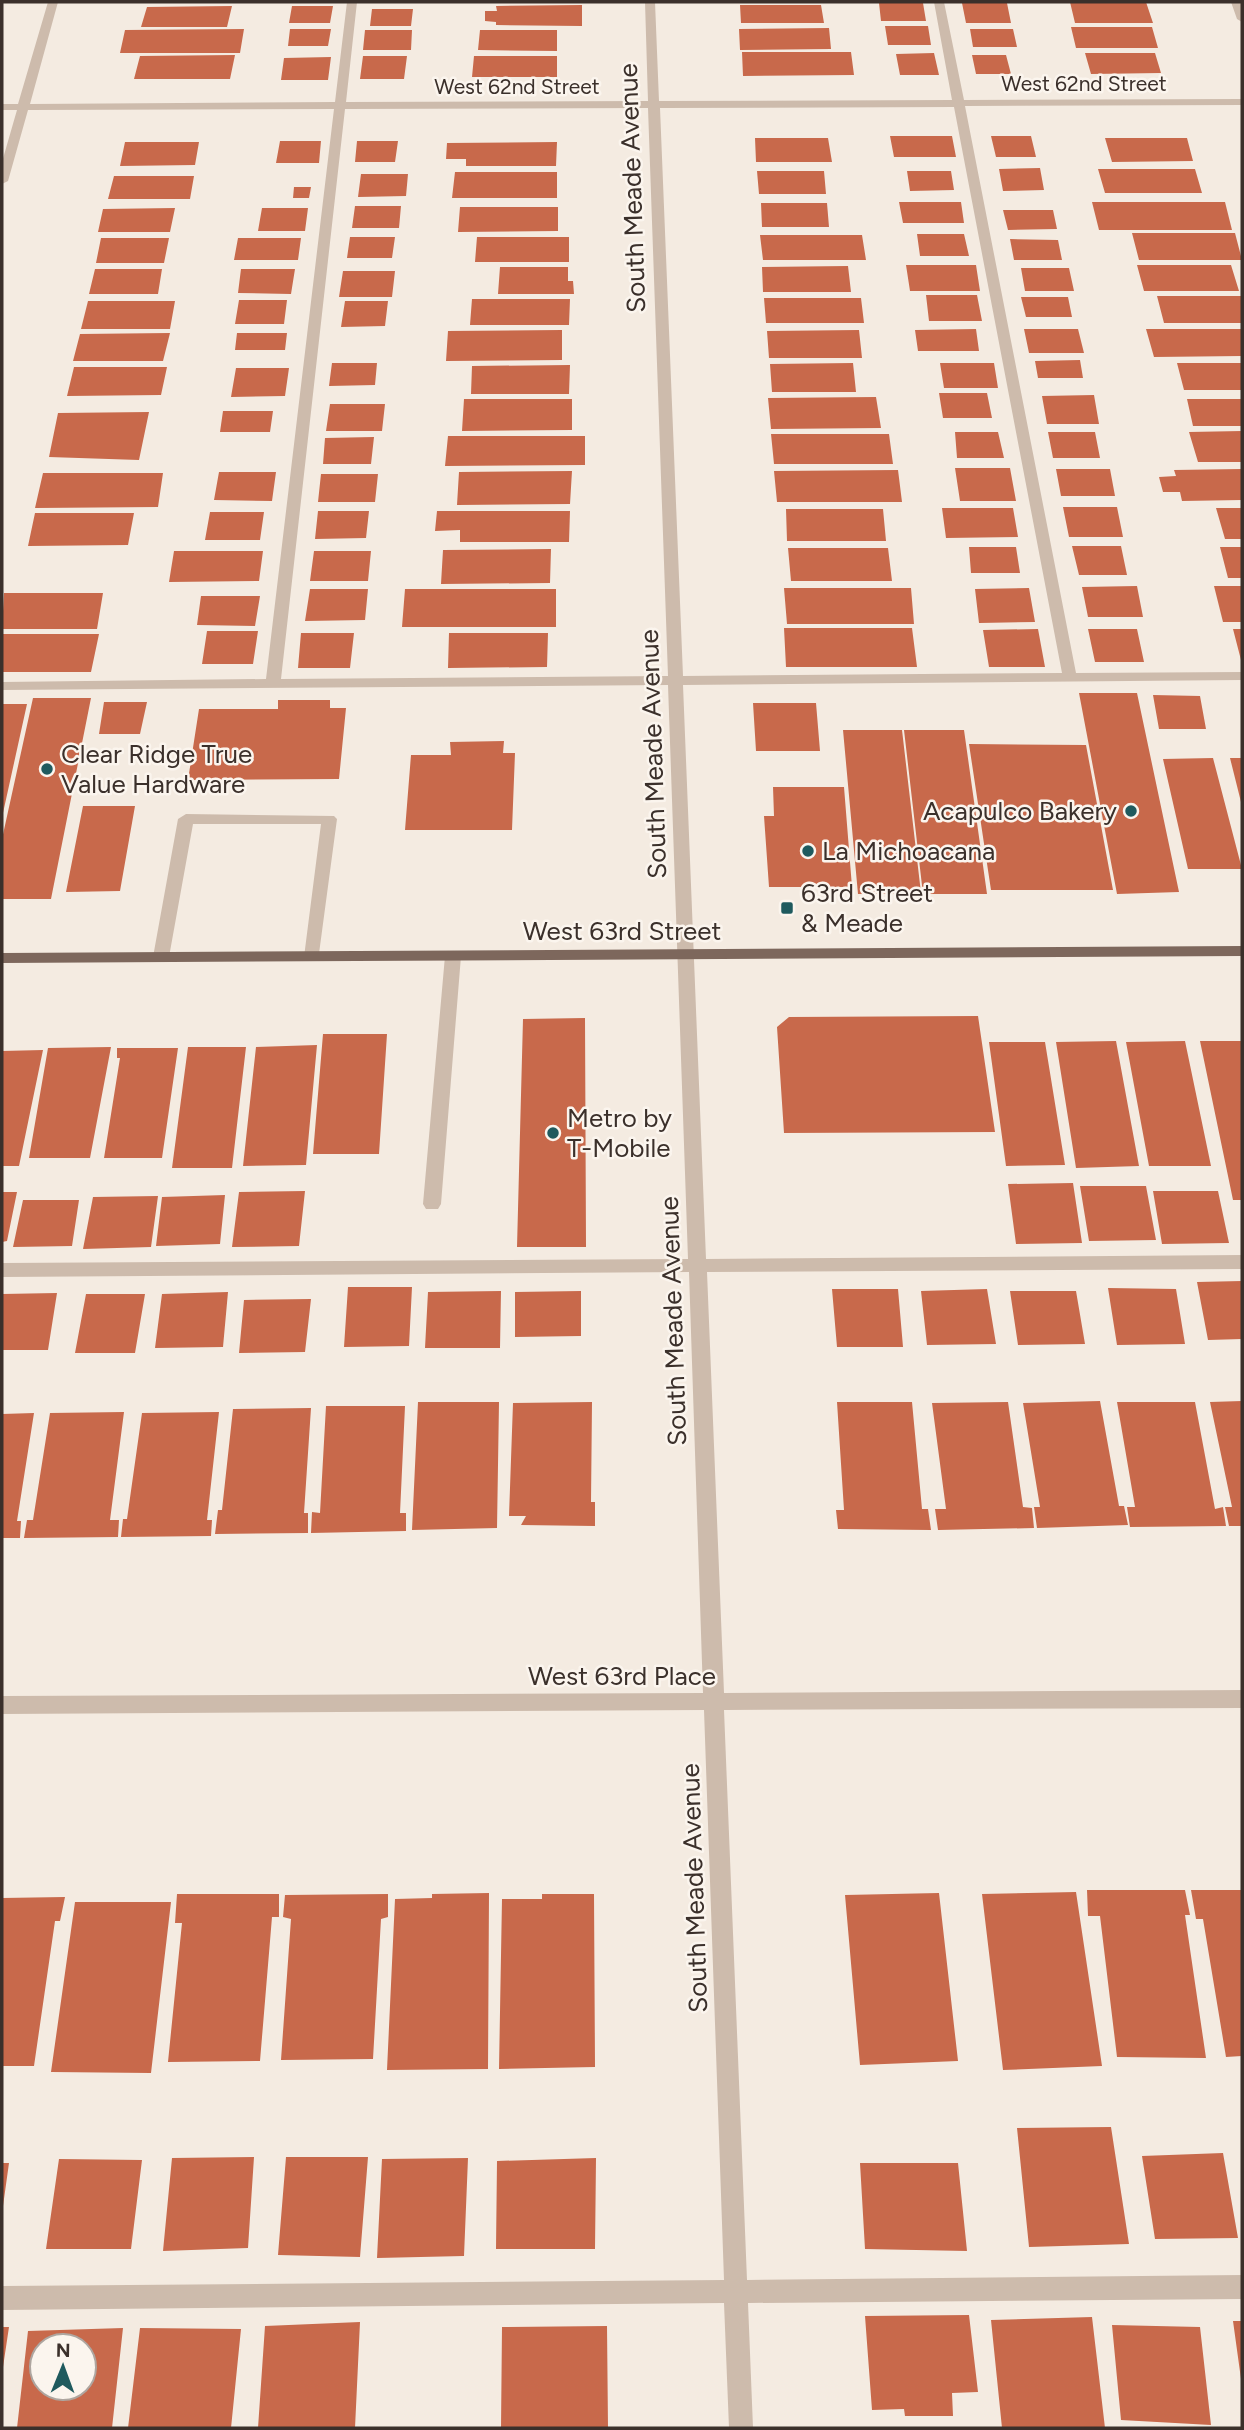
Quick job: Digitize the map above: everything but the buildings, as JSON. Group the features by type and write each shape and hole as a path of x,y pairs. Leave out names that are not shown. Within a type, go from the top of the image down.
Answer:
{"main road":[{"name":"West 63rd Street","path":"2,958 1242,951"}],"street":[{"path":"2,181 53,2"},
{"path":"273,684 352,2"},
{"name":"South Meade Avenue","path":"650,2 741,2428"},
{"path":"939,2 1070,678"},
{"path":"1236,2 1242,19"},
{"name":"West 62nd Street","path":"2,107 1242,102"},
{"path":"2,686 1242,676"},
{"path":"162,957 186,819 328,819 312,957"},
{"path":"432,1204 453,956"},
{"path":"2,1270 1242,1262"},
{"name":"West 63rd Place","path":"2,1705 1242,1699"},
{"path":"2,2298 1242,2287"}],"place":[{"name":"Clear Ridge True Value Hardware","path":"47,769"},
{"name":"Acapulco Bakery","path":"1131,811"},
{"name":"La Michoacana","path":"808,851"},
{"name":"63rd Street & Meade","path":"787,908"},
{"name":"Metro by T-Mobile","path":"553,1133"}]}
